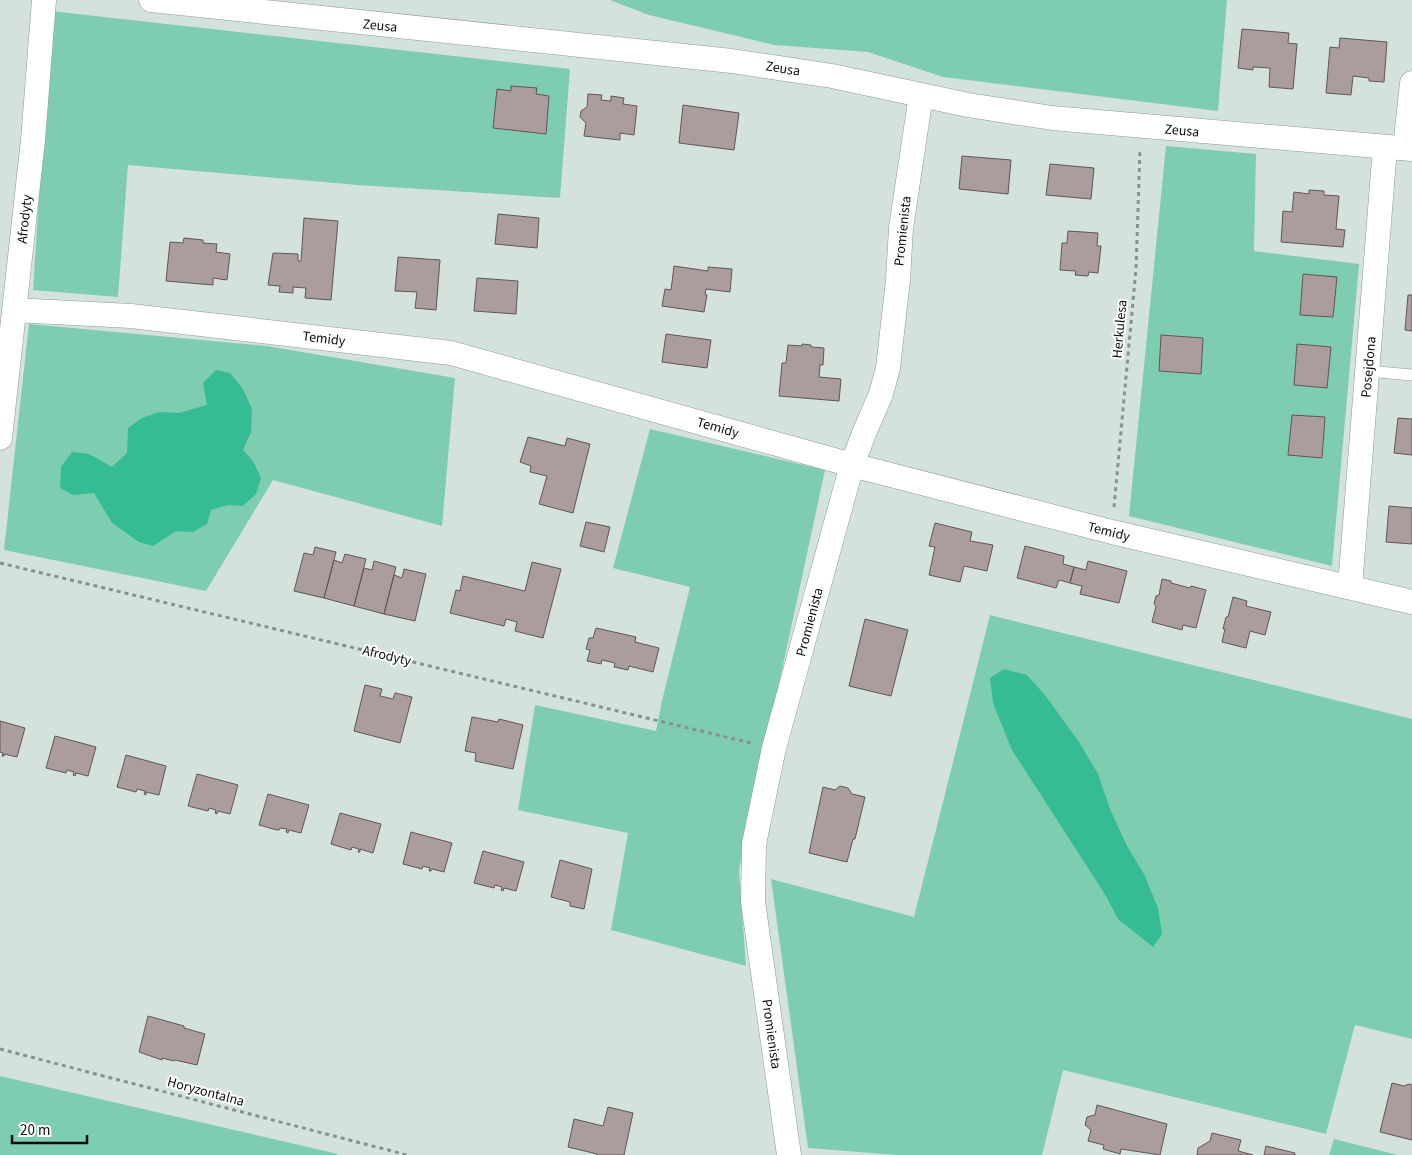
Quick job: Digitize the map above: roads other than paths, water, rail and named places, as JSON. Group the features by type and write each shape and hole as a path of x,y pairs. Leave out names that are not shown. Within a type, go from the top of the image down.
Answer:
{"street":[{"name":"Afrodyty","path":"0,438 33,140 44,0"},
{"name":"Zeusa","path":"151,0 282,7 732,61 832,76 1016,114 1143,127 1401,148"},
{"name":"Posejdona","path":"1350,587 1368,371 1412,83"},
{"name":"Promienista","path":"789,1155 753,902 754,844 774,748 852,465 864,431 881,394 888,368 898,280 901,228 921,95"},
{"name":"Temidy","path":"14,310 131,316 451,353 852,465 1112,532 1412,602"}],"lane":[{"path":"1368,371 1412,375"}]}
